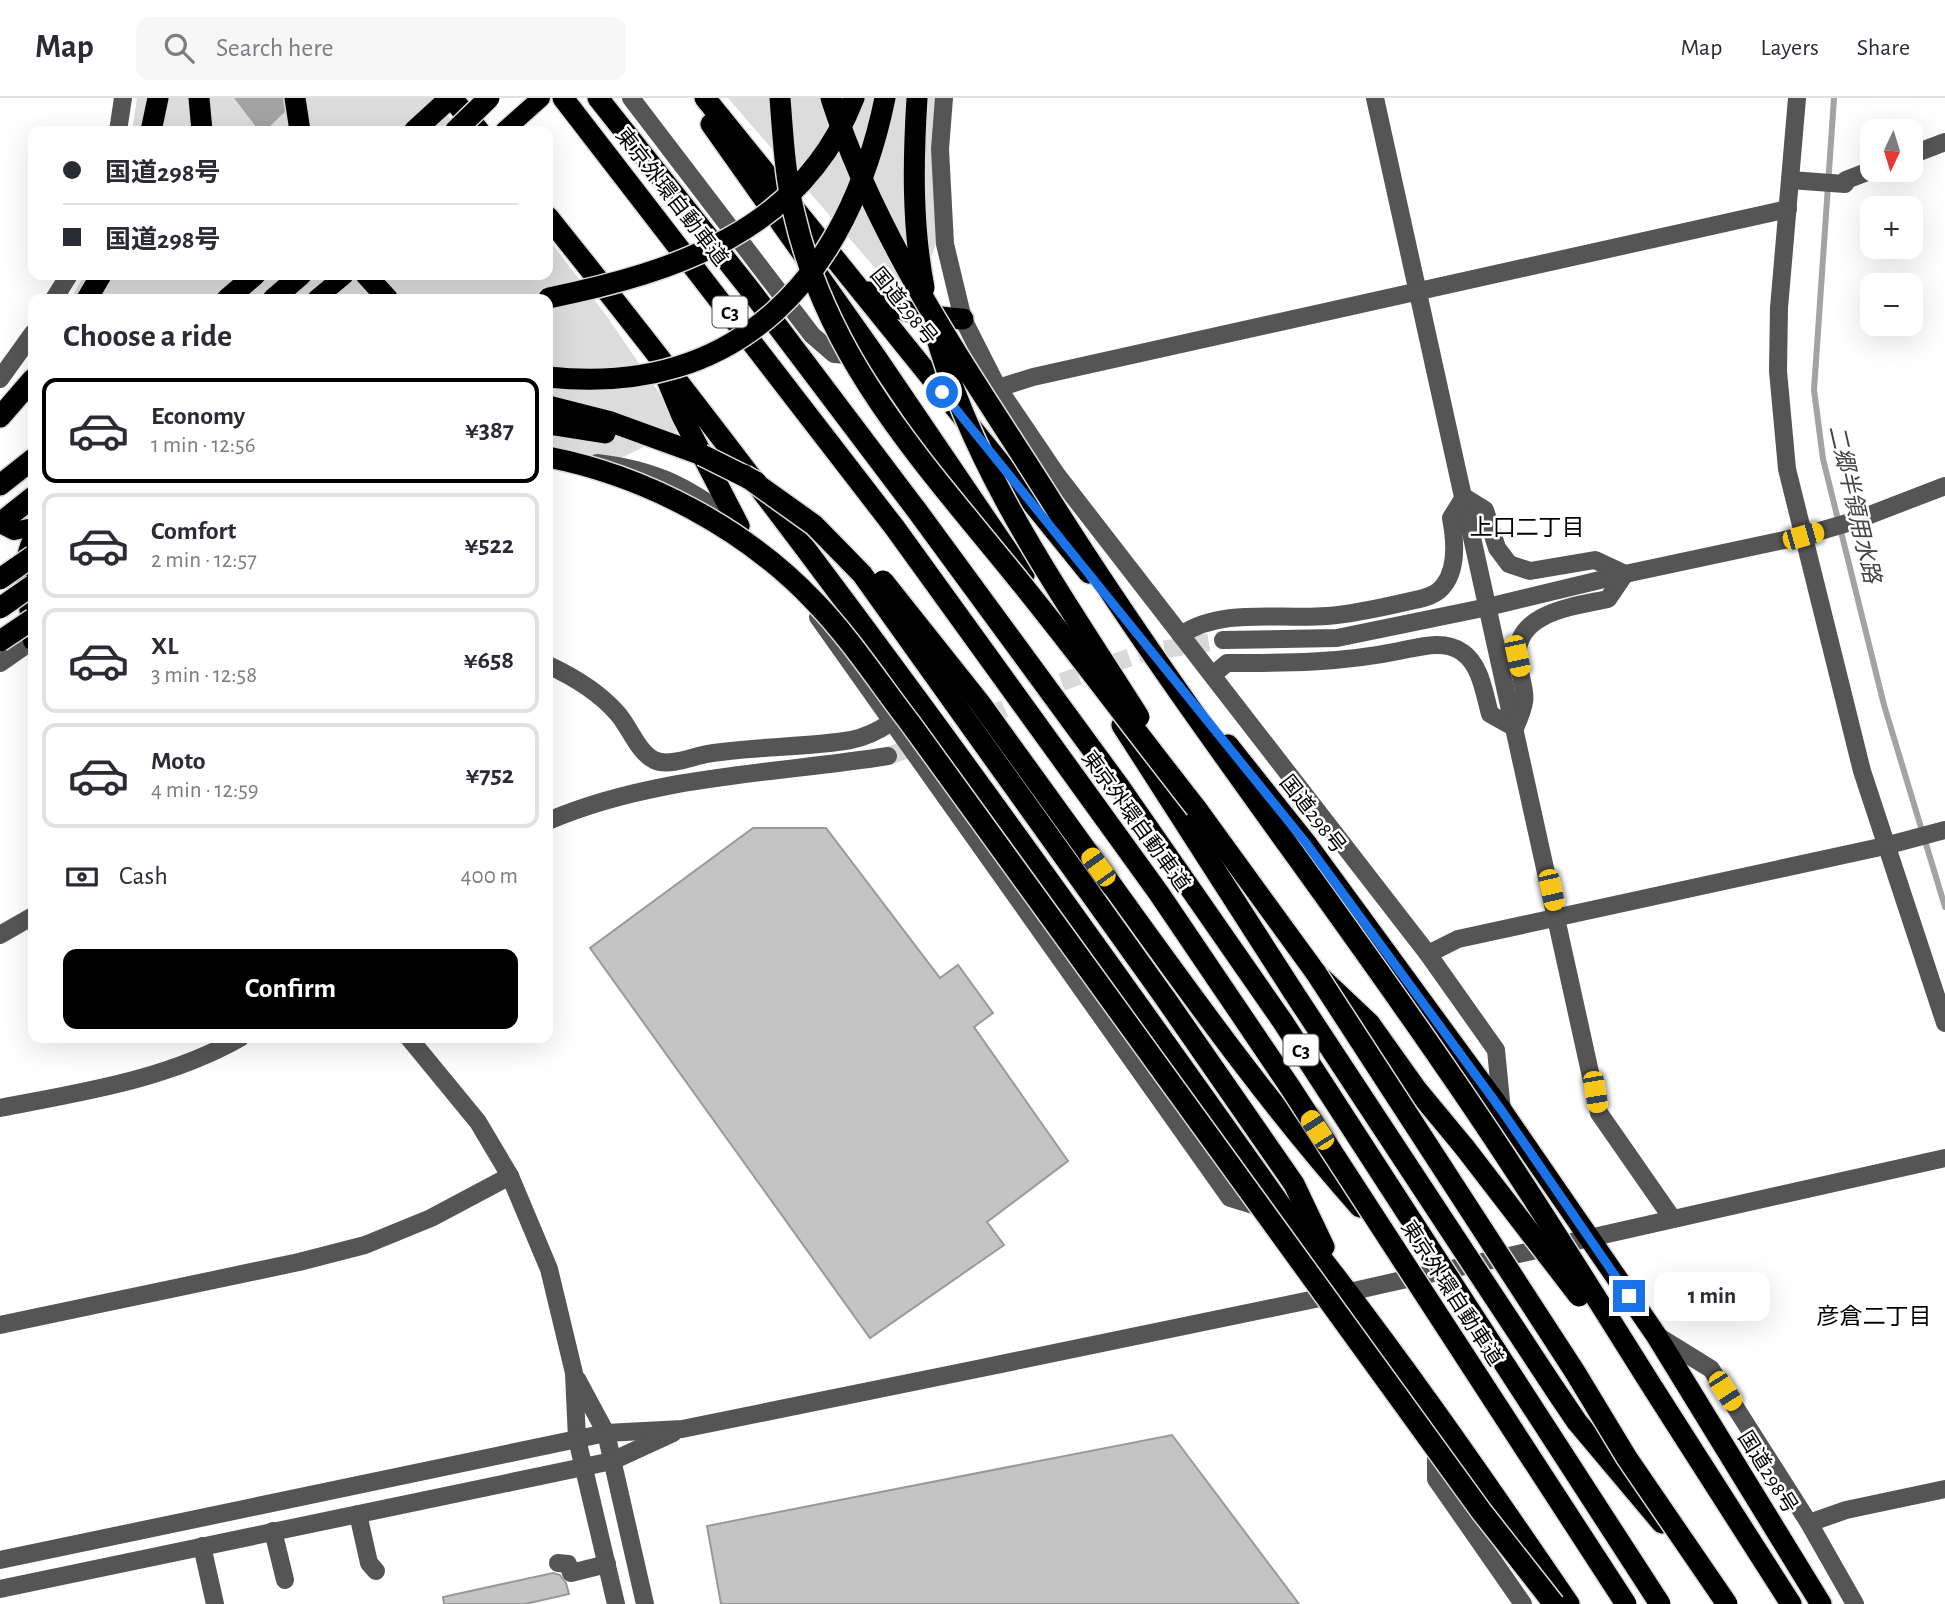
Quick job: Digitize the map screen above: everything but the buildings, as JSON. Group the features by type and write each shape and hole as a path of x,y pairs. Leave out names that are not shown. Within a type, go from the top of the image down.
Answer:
{"highway":[{"path":"145,126 148,98"},
{"path":"152,126 158,98"},
{"path":"199,98 202,126"},
{"path":"295,98 299,126"},
{"path":"420,126 451,98 475,126"},
{"path":"460,126 489,98"},
{"name":"東京外環自動車道","path":"563,98 895,528 1158,892 1626,1604"},
{"name":"東京外環自動車道","path":"598,98 751,291 918,512 1119,786 1283,1022 1660,1604"},
{"path":"696,98 711,125 876,357 1013,557 1294,993 1577,1422 1695,1561 1727,1604"},
{"name":"国道298号","path":"705,98 1306,843 1502,1111 1656,1335 1821,1604"},
{"path":"780,98 787,182 800,239 826,311 851,361 923,463 1039,605 1196,808 1316,973 1695,1561"},
{"path":"831,98 872,205 986,404 1164,675 1451,1075 1520,1177 1649,1391"},
{"path":"553,297 627,281 663,270 724,243 782,201 807,174 832,141 854,98"},
{"path":"553,377 596,380 626,377 684,363 737,339 783,305 820,262 845,222 873,151 885,98"},
{"path":"917,98 914,166 916,240 925,293 948,380 992,476 1035,552 1196,808"},
{"path":"553,223 655,350 855,613 1289,1217 1344,1286 1449,1430 1569,1604"},
{"path":"843,270 877,298 897,309 919,316 963,319"},
{"path":"233,294 251,280"},
{"path":"262,280 277,294"},
{"path":"279,294 295,280"},
{"path":"371,280 383,294"},
{"path":"655,350 682,416 738,526"},
{"path":"0,417 28,385"},
{"path":"553,407 611,422 702,455 744,475 827,527 854,551 888,587 980,703 1225,1041 1315,1156 1385,1235"},
{"path":"553,425 624,436 702,455"},
{"path":"553,461 623,479 685,506 770,560 817,604 909,723 1472,1499 1554,1604"},
{"path":"0,485 28,463"},
{"path":"744,475 807,519 862,574 1165,998 1294,1184 1344,1286"},
{"path":"0,524 28,501"},
{"path":"0,579 28,559"},
{"path":"0,608 28,588"},
{"path":"0,641 28,622"},
{"path":"1316,973 1370,1024 1417,1090 1516,1211 1649,1391 1675,1421 1791,1604"}],"main road":[{"path":"510,126 541,98"},
{"path":"322,294 339,280"},
{"path":"0,524 13,531 28,528"},
{"path":"28,546 24,553 23,571 28,595"}],"street":[{"path":"119,126 123,98"},
{"path":"631,98 812,335 834,354 876,357"},
{"path":"944,98 940,149 945,244 963,319 998,388 1057,475 1214,674 1428,954 1496,1050 1502,1111"},
{"path":"1375,98 1599,1113 1672,1218"},
{"path":"1797,98 1779,308 1778,371 1787,469 1863,771 1885,846 1945,1023"},
{"path":"1923,150 1945,142"},
{"path":"1790,180 1845,182 1860,175"},
{"path":"998,388 1033,377 1788,209"},
{"path":"0,379 28,340"},
{"path":"553,460 595,463 657,474 704,499 738,526 816,615 890,723 1230,1198 1289,1217"},
{"path":"1223,640 1337,638 1488,607 1803,536 1854,521 1945,486"},
{"path":"1464,497 1485,510 1496,548 1509,564 1530,571 1595,560 1625,574"},
{"path":"1181,635 1197,624 1235,619 1328,616 1382,607 1437,592 1444,586 1452,571 1454,532 1451,518 1464,497"},
{"path":"1515,728 1527,702 1517,656 1523,635 1536,621 1556,610 1608,599 1625,574"},
{"path":"0,663 28,643"},
{"path":"1214,674 1227,663 1342,662 1429,645 1453,647 1471,660 1477,670 1490,714 1515,728"},
{"path":"553,667 597,694 618,714 644,752 655,761 670,762 750,747 852,739 877,732 890,723"},
{"path":"553,819 593,804 703,779 888,756"},
{"path":"1428,954 1458,939 1885,846 1942,831"},
{"path":"0,934 28,919"},
{"path":"0,1106 104,1088 168,1069 228,1043"},
{"path":"413,1043 478,1122 510,1176 549,1269 574,1373 577,1439 616,1604"},
{"path":"0,1560 606,1433 682,1429 1344,1286 1588,1238 1945,1158"},
{"path":"0,1325 299,1262 365,1245 431,1218 510,1176"},
{"path":"1656,1335 1711,1370 1809,1523 1855,1604"},
{"path":"574,1373 606,1433 645,1604"},
{"path":"0,1588 583,1468 612,1461 682,1429"},
{"path":"1449,1430 1436,1459 1436,1479 1523,1604"},
{"path":"1809,1523 1846,1510 1945,1489"},
{"path":"358,1514 366,1567"},
{"path":"273,1531 285,1580"},
{"path":"202,1546 215,1604"},
{"path":"558,1563 568,1564 571,1573 607,1564"}],"shaded area":[{"path":"137,98 234,98 255,126 133,126"},
{"path":"234,98 291,98 292,105 270,126 255,126"},
{"path":"291,98 433,98 457,126 270,126 292,105"},
{"path":"728,98 938,98 937,241 916,297 875,268"},
{"path":"553,245 608,318 683,428 617,460 553,459 553,294 74,294 81,280 553,280"}],"waterway":[{"name":"二郷半領用水路","path":"1834,98 1814,390 1823,459 1884,705 1945,907"}],"tunnel":[{"path":"888,756 952,733 1059,683 1142,653 1223,640"}],"district":[{"name":"上口二丁目","path":"1527,527"},
{"name":"彦倉二丁目","path":"1874,1316"}],"route":[{"path":"942,392 1306,843 1502,1111 1629,1296"}]}
